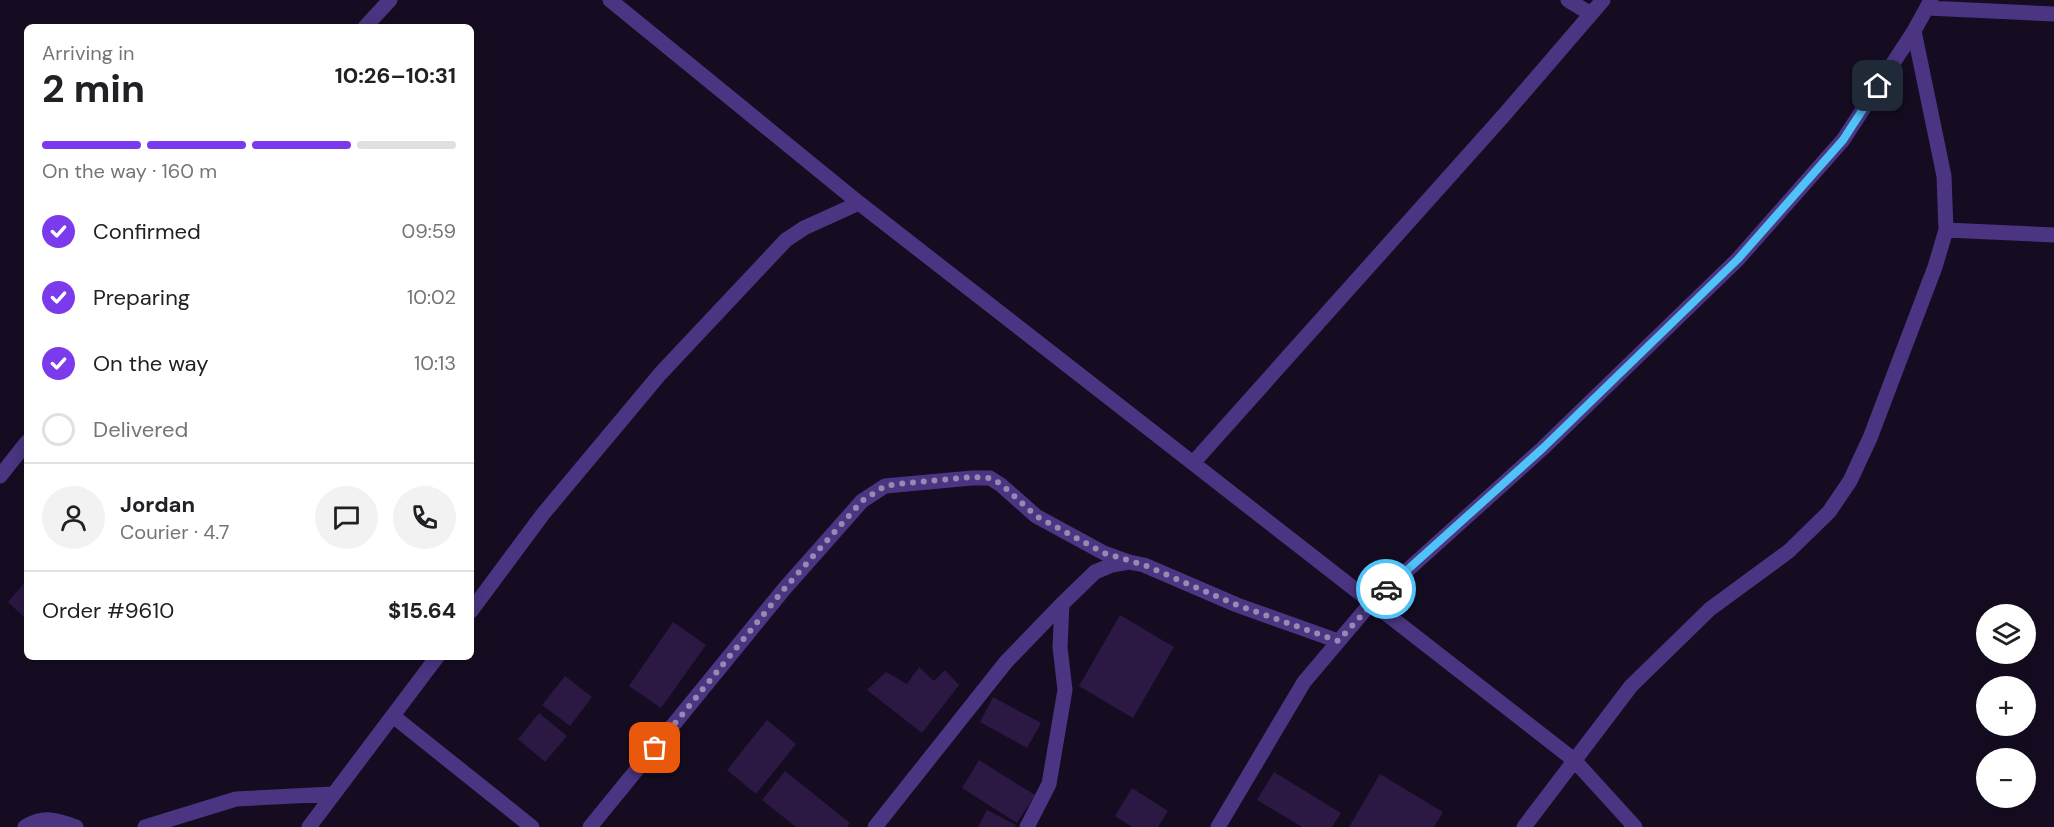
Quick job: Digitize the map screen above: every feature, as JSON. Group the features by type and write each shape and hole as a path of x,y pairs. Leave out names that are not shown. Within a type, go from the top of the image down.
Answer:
{"street":[{"path":"368,24 390,0"},
{"path":"610,0 859,203 1574,760 1635,827"},
{"path":"1568,0 1591,14"},
{"path":"1193,463 1505,114 1603,0"},
{"path":"1218,827 1304,682 1338,641 1371,603 1543,448 1738,259 1843,140 1929,4 2054,14"},
{"path":"1524,827 1631,686 1710,609 1789,551 1829,512 1850,481 1870,438 1935,267 1946,230 1944,176 1914,31"},
{"path":"474,607 543,514 660,374 786,240 804,228 859,203"},
{"path":"1946,230 2054,235"},
{"path":"0,476 24,446"},
{"path":"590,827 785,588 862,501 885,486 972,477 990,478 1001,484 1036,516 1104,553 1144,565 1237,605 1338,641"},
{"path":"875,827 1006,662 1095,572 1112,565 1129,562"},
{"path":"1027,827 1049,784 1065,690 1060,647 1062,604"},
{"path":"309,827 435,660"},
{"path":"393,716 532,827"},
{"path":"146,827 236,799 333,794"},
{"path":"25,827 38,819 49,819 76,827"}],"building":[{"path":"24,583 24,617 8,602"},
{"path":"1120,615 1174,647 1133,718 1079,686"},
{"path":"673,622 706,645 661,708 629,686"},
{"path":"919,667 934,681 945,670 959,685 922,733 867,690 886,672 907,684"},
{"path":"565,676 592,697 570,726 542,705"},
{"path":"993,697 1041,723 1027,748 980,722"},
{"path":"539,713 567,736 545,762 518,739"},
{"path":"767,720 796,744 756,794 727,770"},
{"path":"979,760 1035,795 1017,823 962,788"},
{"path":"785,771 850,823 847,827 796,827 762,800"},
{"path":"1274,772 1341,813 1332,827 1302,827 1257,800"},
{"path":"1380,774 1443,812 1434,827 1349,827"},
{"path":"1132,788 1168,811 1158,827 1132,827 1115,816"},
{"path":"987,810 1016,825 1015,827 978,827"}],"way so far":[{"path":"655,748 785,588 862,501 885,486 972,477 990,478 1001,484 1036,516 1104,553 1144,565 1237,605 1338,641 1386,589"}],"route":[{"path":"1386,589 1543,448 1738,259 1843,140 1878,86"}]}
